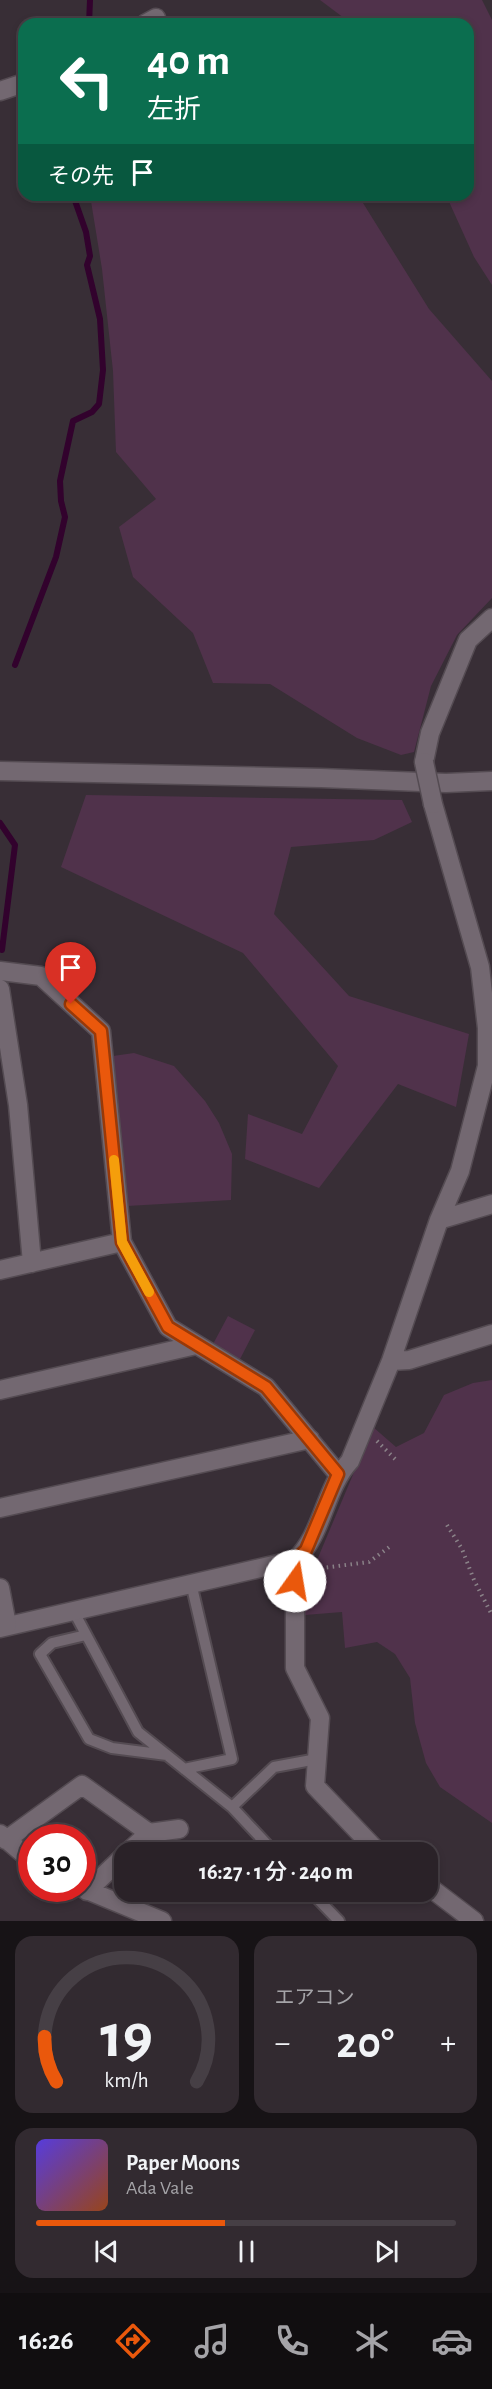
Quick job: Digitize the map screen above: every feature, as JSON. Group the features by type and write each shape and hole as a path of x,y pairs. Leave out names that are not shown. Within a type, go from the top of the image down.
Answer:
{"street":[{"path":"0,91 18,85"},
{"path":"0,1588 3,1626 295,1560 306,1550 338,1474 350,1461 391,1361 439,1220 460,1171 487,1066 487,1028 480,967 433,804 424,762 430,733 468,640 492,618"},
{"path":"0,771 446,783 492,781"},
{"path":"0,971 41,976 101,1031 122,1242 168,1327 266,1387 338,1474"},
{"path":"0,989 18,1105 32,1263"},
{"path":"439,1220 492,1204"},
{"path":"0,1270 122,1242"},
{"path":"391,1361 409,1360 492,1334"},
{"path":"0,1390 196,1344"},
{"path":"0,1508 310,1439"},
{"path":"295,1560 295,1668 320,1718 315,1786 368,1842"},
{"path":"18,1849 3,1837 82,1785 149,1833"},
{"path":"139,1842 149,1833 179,1829"},
{"path":"96,1880 114,1864"},
{"path":"96,1894 162,1921"},
{"path":"438,1894 474,1921"}],"lane":[{"path":"184,1769 232,1759 191,1583"},
{"path":"73,1610 138,1732 232,1808 264,1842"},
{"path":"86,1635 52,1643 40,1654 89,1739 112,1748 167,1755"},
{"path":"232,1808 274,1767 317,1759"},
{"path":"321,1902 339,1921"}],"path":[{"path":"360,1435 380,1442 396,1460"},
{"path":"447,1525 462,1549 474,1580 492,1615"},
{"path":"295,1560 322,1568 369,1562 392,1545"}],"shaded area":[{"path":"320,0 482,0 492,20 492,285 474,257 449,201 474,201 474,18 344,18"},
{"path":"91,201 362,201 429,309 492,381 492,598 457,635 431,686 414,752 401,755 357,738 270,684 213,683 193,633 133,577 119,527 156,499 116,452 113,371 102,269"},
{"path":"86,795 402,800 412,822 374,840 291,847 274,914 349,996 469,1034 456,1107 398,1084 319,1188 245,1159 248,1114 302,1134 338,1066 243,953 61,867"},
{"path":"134,1053 174,1066 205,1101 219,1123 232,1154 231,1200 127,1206 113,1056"},
{"path":"228,1316 255,1330 239,1361 212,1346"},
{"path":"492,1380 492,1823 440,1787 426,1763 415,1723 410,1678 395,1654 377,1642 345,1648 342,1612 305,1615 304,1580 312,1572 373,1427 396,1447 424,1433 444,1395 473,1383"}],"waterway":[{"path":"89,18 90,0"},
{"path":"15,665 56,557 65,517 60,481 73,421 92,412 99,404 103,370 100,319 87,265 90,256 86,232 75,201"},
{"path":"0,823 15,845 2,950"}],"slow traffic":[{"path":"114,1160 122,1242 149,1292"}],"route":[{"path":"71,1004 101,1031 122,1242 168,1327 266,1387 338,1474 306,1550 295,1560 295,1581"}]}
